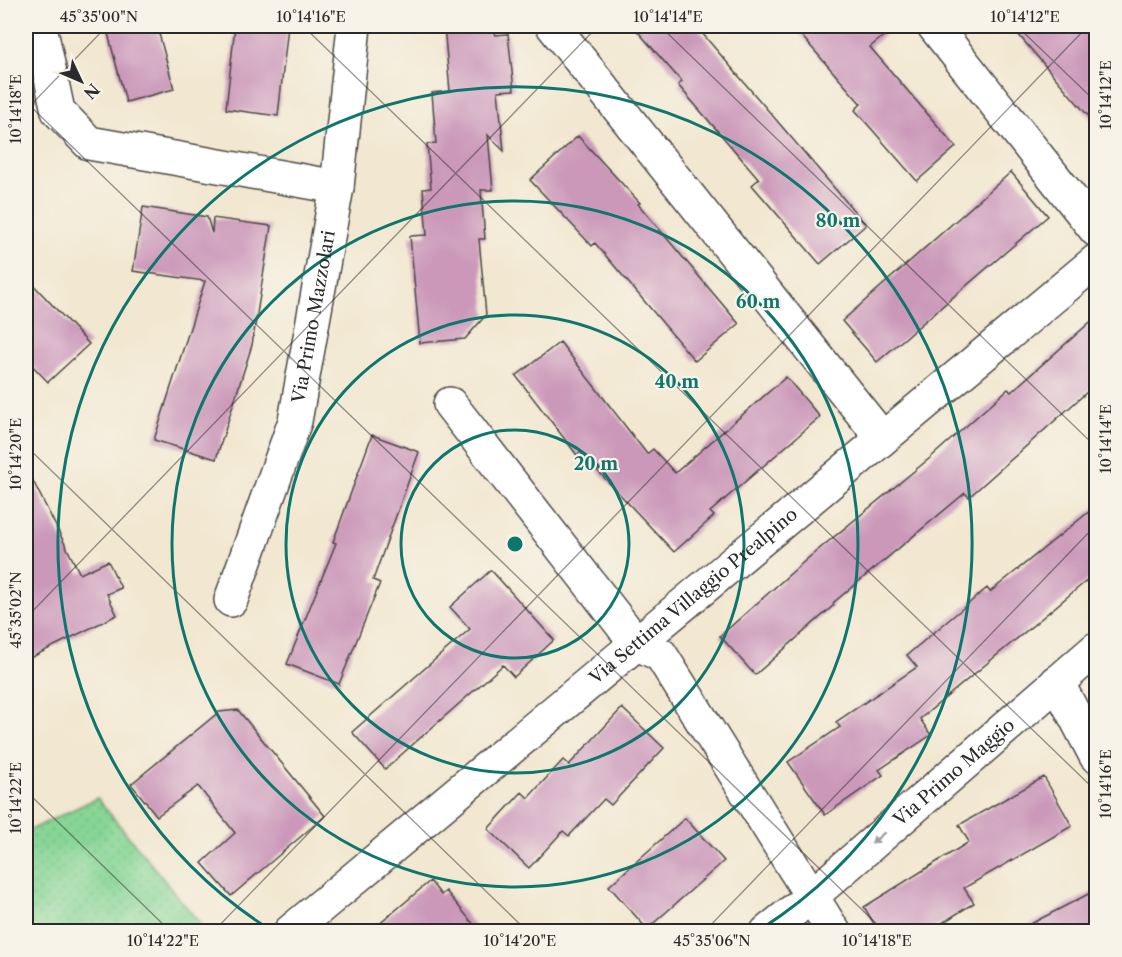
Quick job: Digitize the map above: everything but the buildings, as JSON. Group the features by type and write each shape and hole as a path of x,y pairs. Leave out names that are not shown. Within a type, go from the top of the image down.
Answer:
{"street":[{"path":"40,26 58,111 89,143 337,187"},
{"name":"Via Primo Mazzolari","path":"231,600 295,421 337,187 354,26"},
{"path":"553,26 882,438"},
{"path":"934,26 1096,230"},
{"name":"Via Settima Villaggio Prealpino","path":"290,932 1096,261"},
{"path":"450,404 636,643 661,655 834,932"},
{"name":"Via Primo Maggio","path":"767,932 813,895 1096,649"},
{"path":"1057,682 1096,756"}],"green space":[{"path":"97,798 206,931 26,931 26,832"}]}
